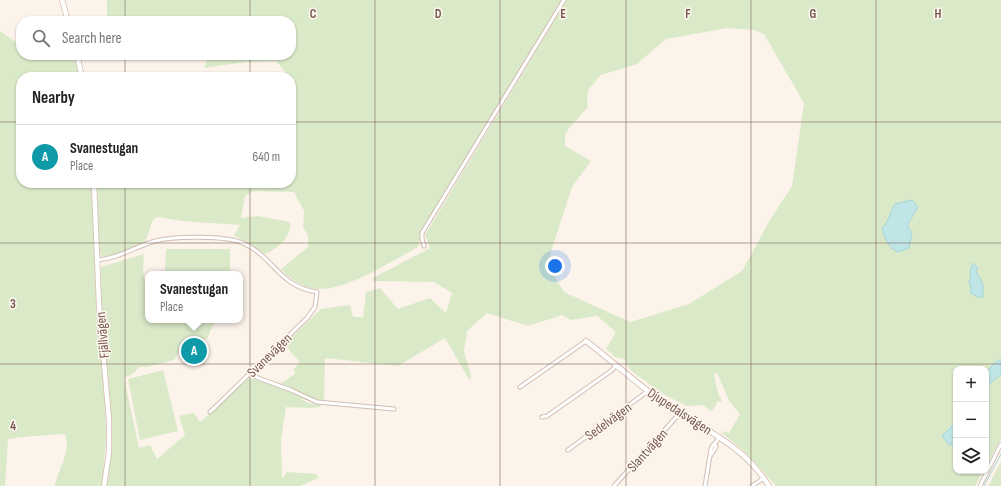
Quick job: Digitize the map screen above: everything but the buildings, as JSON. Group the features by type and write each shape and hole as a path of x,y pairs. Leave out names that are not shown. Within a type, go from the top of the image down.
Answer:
{"street":[{"path":"62,0 67,16"},
{"path":"424,246 422,233 564,0"},
{"path":"78,60 81,72"},
{"name":"Fjällvägen","path":"94,188 99,305 109,420 109,452 104,486"},
{"name":"Svanevägen","path":"97,260 118,256 153,242 165,239 231,239 254,249 283,277 296,286 317,292 315,307 308,318 210,412"},
{"path":"520,387 586,341"},
{"name":"Djupedalsvägen","path":"586,341 648,391 680,413 720,437 744,455 769,486"},
{"path":"542,416 547,416 611,371 617,365"},
{"path":"251,373 258,378 291,390 317,402 394,409"},
{"name":"Sedelvägen","path":"568,450 648,391"},
{"name":"Slantvägen","path":"614,486 680,413"},
{"path":"705,486 710,457 716,447 715,444 720,437"},
{"path":"980,486 1001,444"},
{"path":"752,486 764,478"}],"green space":[{"path":"107,0 562,0 422,230 418,247 355,280 329,288 317,289 306,287 297,282 281,269 308,247 308,235 303,228 304,211 294,192 254,191 245,196 241,218 258,216 290,222 289,233 283,242 275,249 265,254 246,241 234,236 240,225 182,221 157,217 153,220 145,242 113,255 102,256 99,253 97,188 296,188 296,72 285,72 276,61 246,62 204,68 207,60 296,60 296,16 107,16"},
{"path":"567,0 1001,0 1001,359 991,366 989,370 989,366 953,366 953,425 942,436 949,445 953,444 953,474 981,474 975,486 776,486 746,453 722,433 724,431 729,433 740,414 729,401 717,372 714,375 718,393 722,401 717,402 711,411 703,405 687,406 663,394 630,370 624,359 615,357 606,349 616,332 597,316 571,320 562,315 528,326 487,313 467,331 464,351 471,376 470,381 445,338 398,366 325,358 324,402 301,399 308,403 320,405 321,407 286,407 281,439 282,479 287,472 317,474 318,478 300,486 107,486 111,440 109,397 102,325 101,267 144,254 143,271 145,283 145,323 214,323 207,339 180,350 174,360 147,367 139,367 134,373 124,378 139,448 150,445 157,459 185,435 179,416 194,413 200,422 248,379 253,378 257,380 258,376 280,384 295,374 294,369 300,362 284,344 321,309 350,305 353,317 363,317 366,292 380,288 398,309 430,298 446,313 452,293 434,282 373,281 373,278 430,248 425,235","holes":["727,28 754,30 764,34 804,103 792,186 770,220 742,271 689,304 630,322 564,292 547,264 572,187 591,161 565,146 565,135 569,128 588,107 588,90 601,75 637,64 666,39","907,201 917,210 908,224 908,227 912,232 909,248 890,247 887,240 900,203","976,271 983,284 983,292 970,293 971,277"]},
{"path":"0,31 16,42 16,60 75,60 78,72 16,72 16,188 92,188 97,324 105,396 106,439 102,486 55,486 66,452 67,446 65,434 8,439 5,486 0,486"},
{"path":"166,249 230,249 230,271 165,271"},
{"path":"163,370 178,431 140,440 128,379"},
{"path":"1001,375 1001,439 989,461 989,385"},
{"path":"1001,461 1001,486 988,486 989,485"}],"water":[{"path":"912,200 918,207 908,224 908,227 912,232 909,248 898,252 887,242 882,228 895,204"},
{"path":"973,263 978,268 976,271 983,284 983,297 978,297 970,293 971,289 969,281"},
{"path":"1001,359 1001,375 989,385 989,370"},
{"path":"953,425 953,444 949,445 942,436"}],"waterway":[{"path":"984,486 1001,454"}],"place":[{"name":"Svanestugan","path":"194,351"}]}
